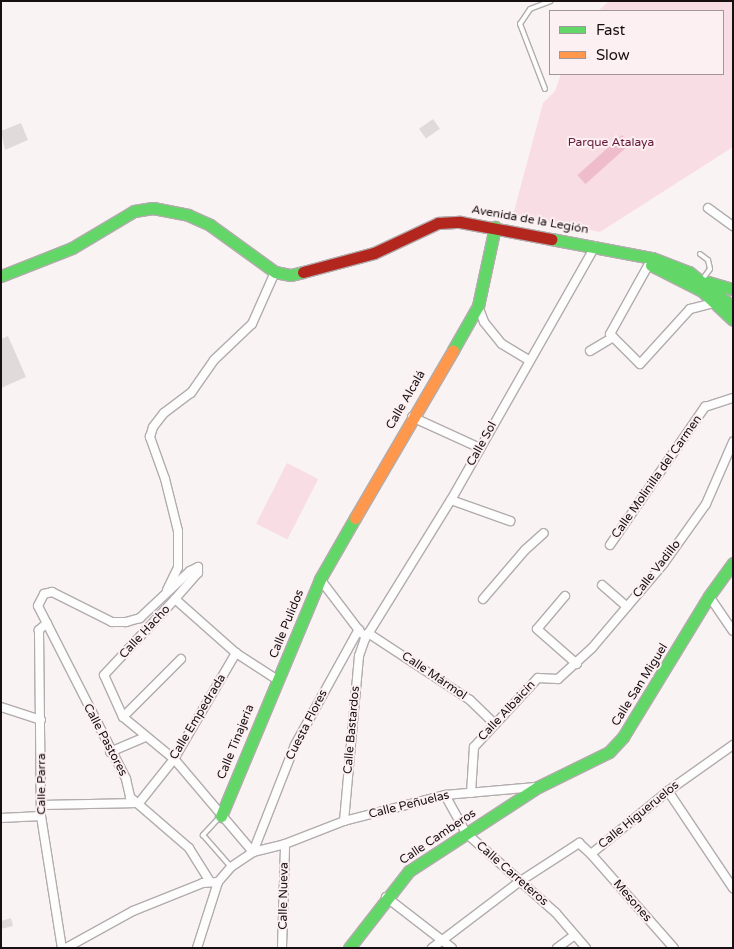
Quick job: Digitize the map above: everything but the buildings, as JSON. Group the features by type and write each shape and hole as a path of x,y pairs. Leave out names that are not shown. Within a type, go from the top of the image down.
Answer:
{"street":[{"path":"1,276 72,248 134,211 153,208 188,215 210,225 275,272 252,324 214,360 191,393 164,413 153,428 150,437 166,479 178,531 178,567 165,594"},
{"path":"708,208 733,226"},
{"name":"Avenida de la Legión","path":"275,272 291,275 310,272 374,253 438,223 460,222 595,246 674,265 702,280 733,307"},
{"name":"Calle Alcalá","path":"320,579 412,417 478,306 495,227"},
{"name":"Calle Sol","path":"366,636 451,500 595,246"},
{"name":"Avenida de la Legión","path":"627,254 690,283 718,304 733,320"},
{"path":"649,264 610,334 640,364 690,309 706,302 718,304"},
{"path":"702,280 733,289"},
{"name":"Avenida de la Legión","path":"718,304 726,307 733,314"},
{"path":"478,306 484,322 502,344 529,360"},
{"path":"590,351 613,337"},
{"name":"Calle Molinilla del Carmen","path":"610,544 706,408 733,398"},
{"path":"412,417 480,448"},
{"name":"Calle Vadillo","path":"558,679 577,664 627,607 706,504 733,442"},
{"path":"451,500 510,521"},
{"path":"483,599 524,550 544,533"},
{"name":"Calle San Miguel","path":"538,787 609,752 623,736 709,596 733,563"},
{"path":"165,594 190,571 198,567 198,573 176,599"},
{"path":"320,579 366,636"},
{"name":"Calle Pulidos","path":"276,679 286,663 320,579"},
{"path":"602,585 627,607"},
{"name":"Calle Pastores","path":"165,594 140,618 126,622 112,622 52,592 44,594 38,606 110,752 126,779 130,797 189,848 210,882"},
{"path":"565,596 537,629 577,664"},
{"path":"709,596 733,631"},
{"name":"Calle Hacho","path":"252,852 219,818 174,760 123,717 104,675 176,599 236,653 276,679"},
{"name":"Calle Parra","path":"47,623 39,630 41,816 64,948"},
{"name":"Cuesta Flores","path":"252,852 295,745 359,629"},
{"name":"Calle Mármol","path":"366,636 470,700 495,724"},
{"name":"Calle Bastardos","path":"344,821 359,656 366,636"},
{"name":"Calle Empedrada","path":"139,803 174,760 236,653"},
{"path":"123,717 181,659"},
{"name":"Calle Albaicín","path":"471,793 474,746 538,678 558,679"},
{"name":"Calle Tinajería","path":"219,818 276,679"},
{"path":"1,708 41,720"},
{"path":"110,752 146,737"},
{"name":"Calle Higueruelos","path":"519,882 579,844 590,854 668,791 733,745"},
{"name":"Calle Peñuelas","path":"252,852 285,844 344,821 444,795 538,787"},
{"name":"Calle Camberos","path":"349,948 386,897 409,871 538,787"},
{"path":"668,791 729,877 733,888"},
{"name":"Calle Carreteros","path":"444,795 466,834 556,913 586,948"},
{"path":"41,805 139,803"},
{"path":"3,818 41,816"},
{"name":"Calle Nueva","path":"282,948 285,844"},
{"path":"198,948 218,882 231,867 252,852"},
{"name":"Mesones","path":"590,854 674,948"},
{"path":"64,948 133,911 210,882 218,882"},
{"path":"432,948 519,882"},
{"path":"386,897 452,948"},
{"path":"558,948 575,935"}],"lane":[{"path":"545,89 520,24 530,9 551,1"},
{"path":"700,254 708,260 710,269 702,280"},
{"path":"219,818 203,835 231,867"}],"green space":[{"name":"Parque Atalaya","path":"609,1 733,1 733,147 600,232 513,215 543,103 555,91 561,75 724,75 724,10 599,10"},
{"path":"287,463 318,479 287,539 256,524"}],"shaded area":[{"path":"622,135 630,144 585,184 577,175"}],"traffic: fast":[{"path":"1,276 72,248 134,211 153,208 188,215 210,225 275,272 291,275 303,272"},
{"path":"453,350 478,306 495,227"},
{"path":"551,239 652,258 689,272 733,307"},
{"path":"651,265 702,291 733,320"},
{"path":"708,282 733,289"},
{"path":"221,816 320,579 355,518"},
{"path":"349,948 409,871 538,787 609,752 623,737 709,596 733,563"}],"traffic: slow":[{"path":"355,518 453,350"}],"traffic: jam":[{"path":"303,272 374,253 438,223 460,222 551,239"}]}
